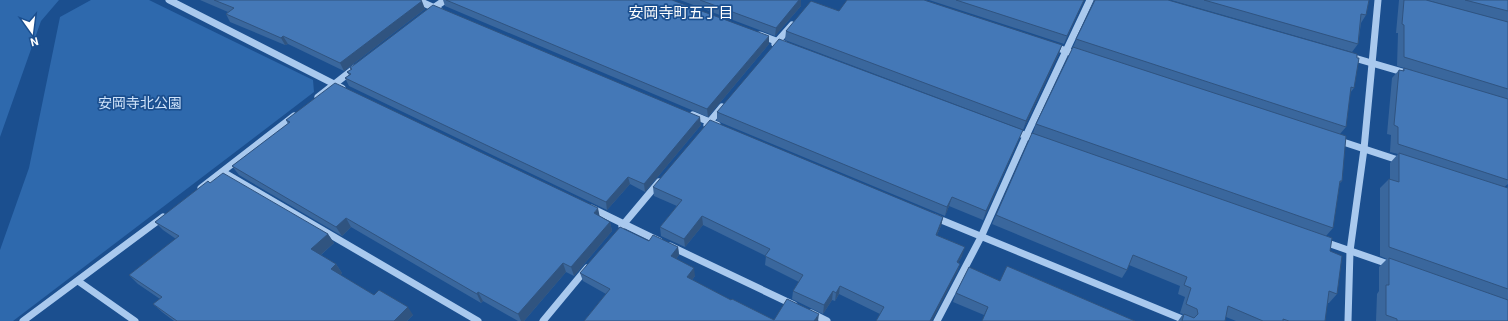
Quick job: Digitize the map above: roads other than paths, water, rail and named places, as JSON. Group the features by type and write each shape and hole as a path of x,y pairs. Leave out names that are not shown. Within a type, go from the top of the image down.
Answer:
{"street":[{"path":"168,0 348,91"},
{"path":"417,0 449,14"},
{"path":"428,12 445,0"},
{"path":"937,321 981,237 1026,136 1090,0"},
{"path":"1348,321 1350,251 1364,149 1378,0"},
{"path":"772,47 797,18"},
{"path":"755,33 792,47"},
{"path":"1044,44 1088,58"},
{"path":"1341,54 1417,77"},
{"path":"309,104 359,65"},
{"path":"700,134 729,99"},
{"path":"198,191 297,113"},
{"path":"688,113 724,128"},
{"path":"1004,128 1048,144"},
{"path":"1326,137 1409,164"},
{"path":"223,172 478,321"},
{"path":"622,227 664,176"},
{"path":"582,204 622,227 827,321"},
{"path":"23,321 173,210"},
{"path":"930,215 1187,321"},
{"path":"1312,238 1403,270"},
{"path":"543,321 594,260"},
{"path":"78,281 135,321"}],"district":[{"name":"安岡寺町五丁目","path":"681,13"}],"park label":[{"name":"安岡寺北公園","path":"140,103"}]}
